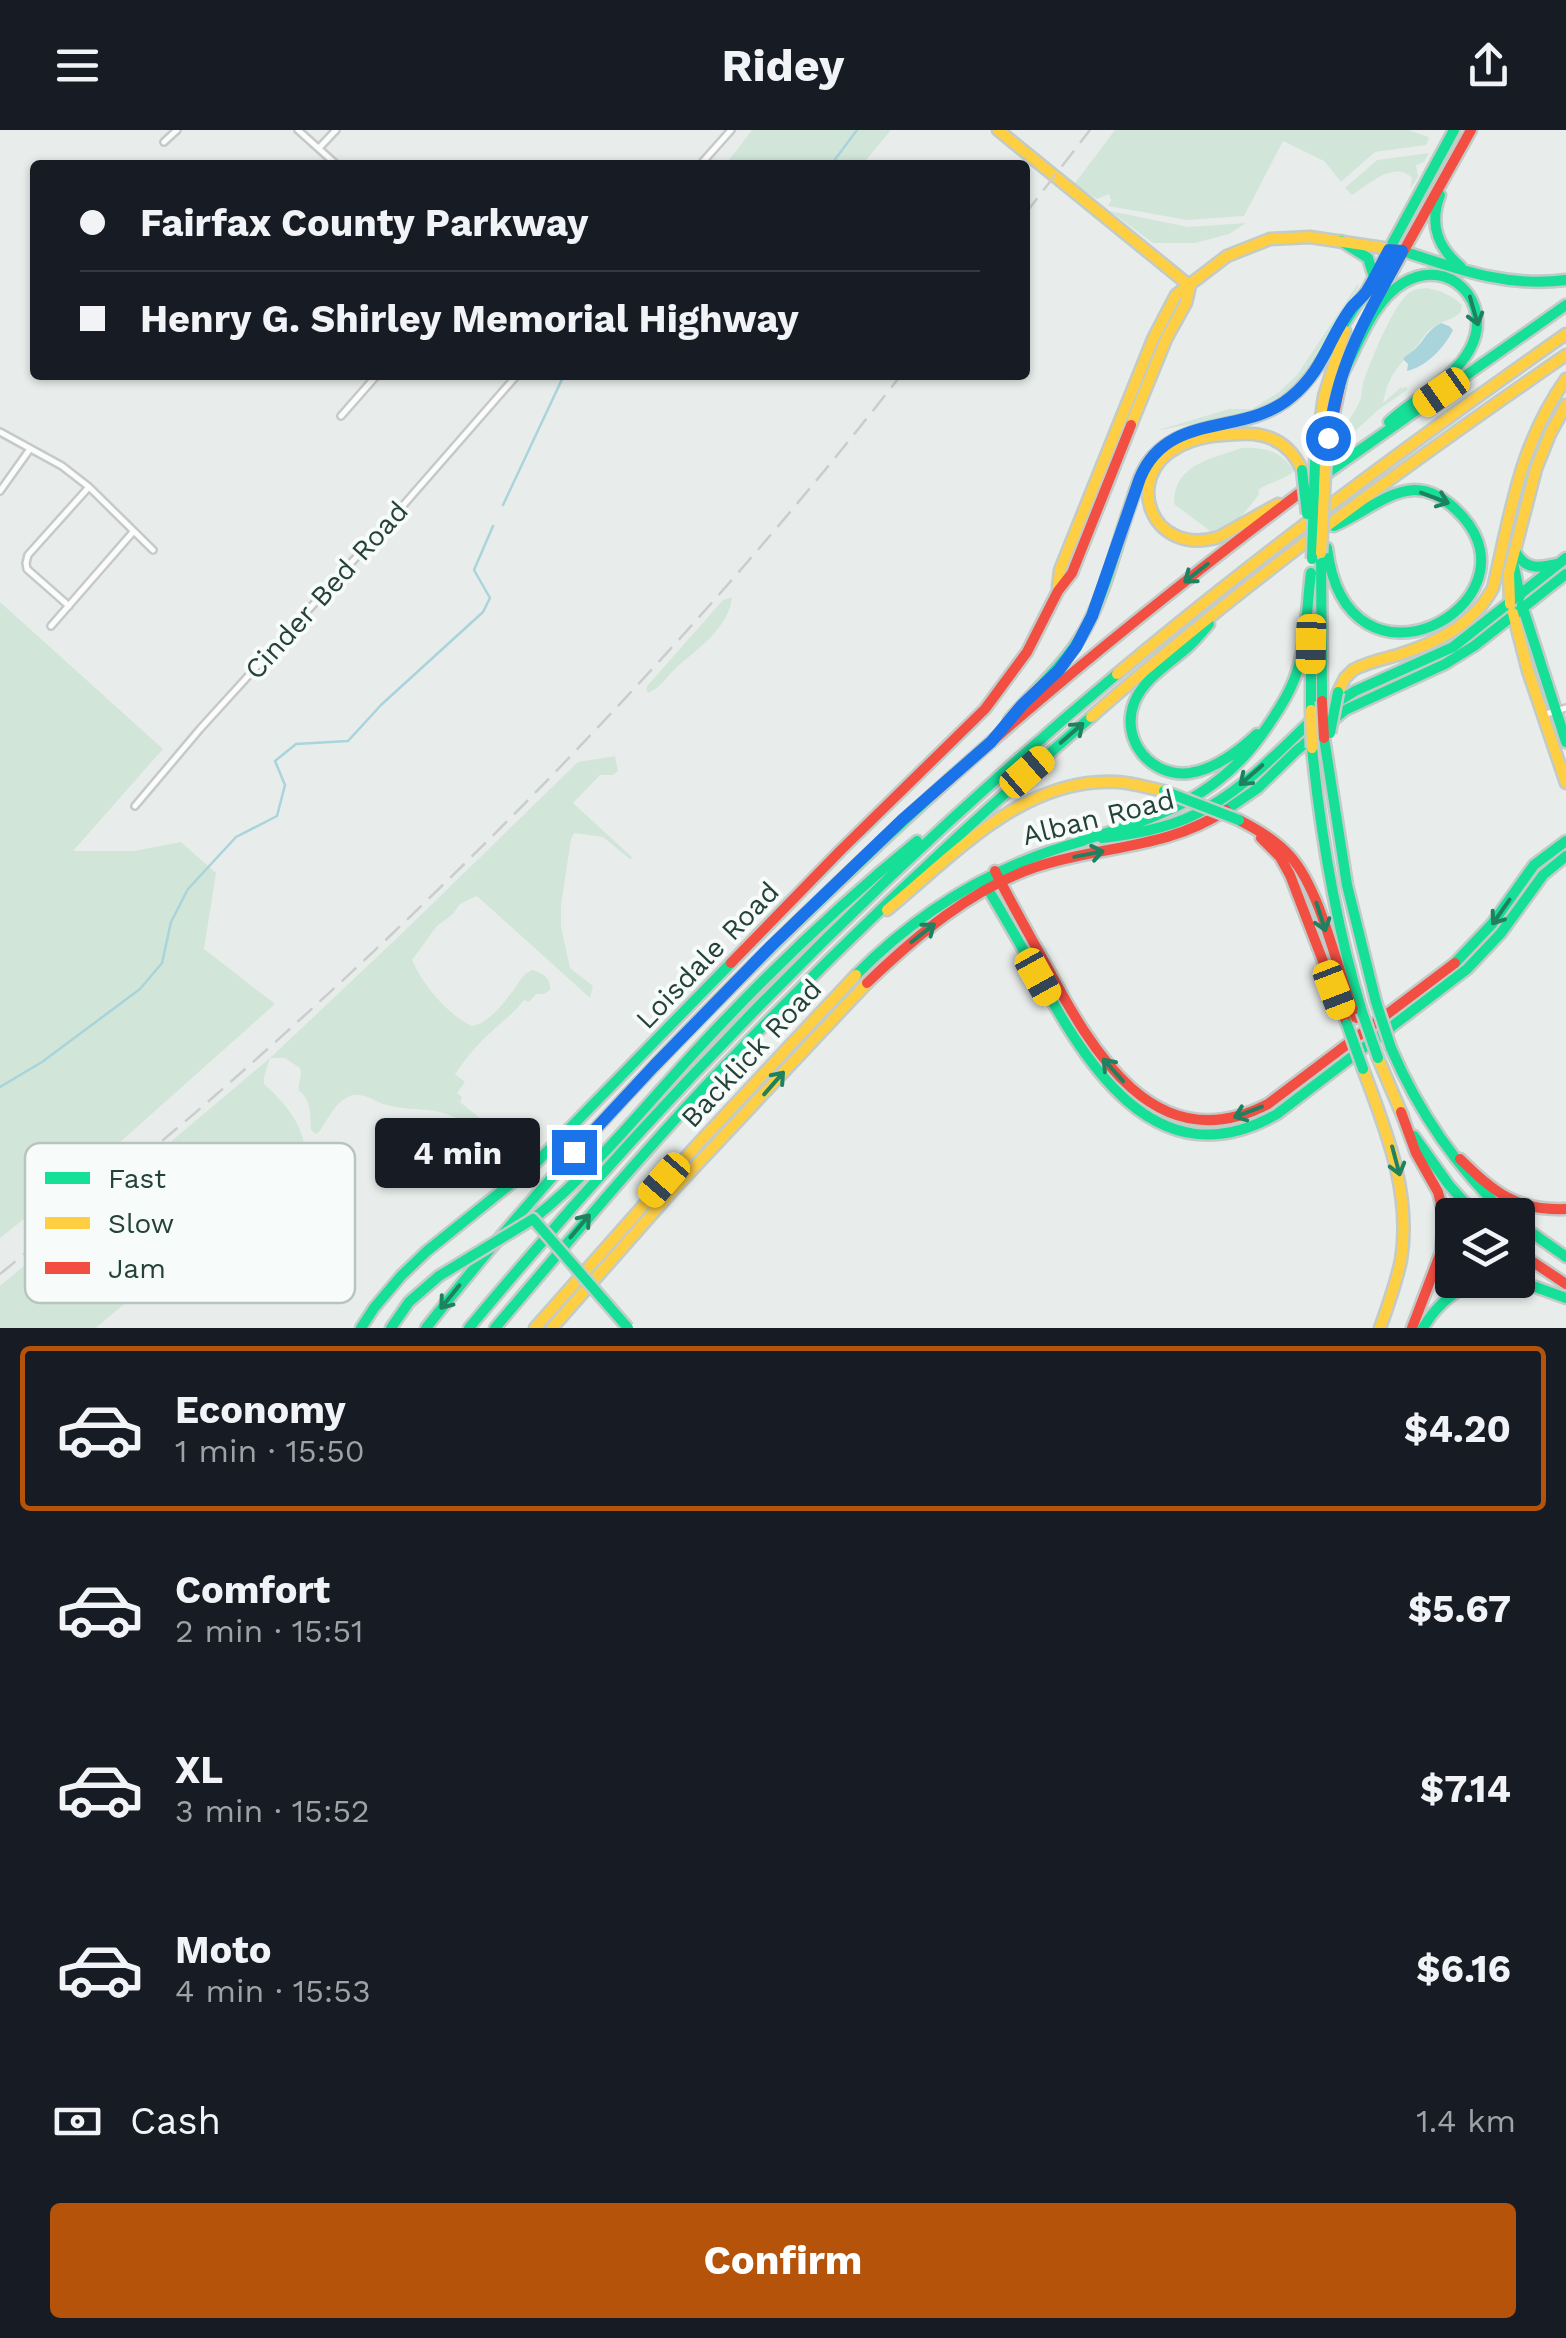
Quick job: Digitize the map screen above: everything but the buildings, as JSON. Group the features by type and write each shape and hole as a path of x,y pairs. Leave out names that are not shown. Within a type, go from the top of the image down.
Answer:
{"main road":[{"path":"998,130 1190,286"},
{"path":"1454,130 1348,325 1330,372 1319,420 1316,461 1322,701 1331,788 1352,910 1376,1002 1418,1106 1437,1137 1491,1198"},
{"path":"1082,841 1152,820 1194,801 1218,784 1260,740 1292,686 1311,573 1320,553 1326,454 1342,374 1402,251 1471,130"},
{"path":"1461,148 1438,199 1433,223 1444,252 1476,274"},
{"name":"Loisdale Road","path":"361,1328 401,1276 533,1166 844,847 986,709 1027,652 1058,590 1060,570 1153,339 1176,295 1227,256 1263,241 1294,236 1402,251 1522,284 1566,280"},
{"path":"1340,241 1370,258 1374,278"},
{"path":"1342,374 1380,305 1407,280 1425,274 1444,276 1464,288 1475,304 1479,328 1466,356 1369,442"},
{"path":"991,742 1059,670 1080,639 1095,608 1140,478 1153,456 1188,433 1266,413 1286,402 1314,373 1351,308 1366,292"},
{"path":"426,1328 540,1190 692,1026 864,855 991,742 1164,598 1369,442 1566,305"},
{"path":"469,1328 604,1169 701,1064 972,798 1134,656 1268,548 1382,462 1566,334"},
{"path":"495,1328 578,1228 770,1018 1027,772 1224,606 1315,535 1566,356"},
{"path":"1324,734 1344,680 1357,668 1450,633 1486,602 1496,576 1526,449 1543,412 1566,379"},
{"path":"1566,406 1536,469 1514,566 1516,605 1543,715 1566,783"},
{"path":"1301,492 1225,535 1200,542 1182,539 1161,526 1151,510 1147,492 1152,473 1163,456 1189,440 1215,434 1253,434 1279,440 1292,452 1302,470 1306,490 1320,553 1334,584 1350,610 1368,624 1398,634 1421,632 1448,621 1468,600 1479,576 1479,549 1468,521 1447,502 1425,493 1402,491 1388,495 1356,515 1315,535"},
{"path":"1515,551 1518,560 1530,568 1564,565"},
{"name":"Alban Road","path":"998,877 1151,843 1209,821 1258,788 1324,734 1345,710 1474,646 1564,565"},
{"path":"1311,573 1315,712 1312,748 1326,868 1364,1069 1396,1157 1404,1209 1395,1292 1380,1328"},
{"path":"1516,605 1561,710 1566,742"},
{"name":"Alban Road","path":"998,877 1038,853 1166,826 1195,814 1230,794 1315,712 1453,647 1516,605"},
{"path":"1224,606 1194,642 1158,672 1136,698 1130,718 1134,742 1143,757 1157,768 1175,774 1194,772 1239,750 1275,716"},
{"path":"846,942 985,828 1037,795 1075,782 1130,782 1237,821 1266,842 1287,868 1355,1018 1378,1058 1416,1153 1438,1192 1444,1216 1441,1252 1412,1328"},
{"path":"391,1328 409,1302 439,1276 533,1219 563,1194 804,940 887,865 972,798"},
{"path":"998,877 1082,1028 1112,1070 1154,1106 1188,1118 1213,1121 1237,1118 1268,1104 1440,975 1485,933 1534,866 1566,841"},
{"path":"985,883 1074,1040 1111,1088 1161,1124 1216,1134 1252,1127 1277,1114 1460,976 1502,934 1543,875 1566,856"},
{"name":"Backlick Road","path":"536,1328 712,1128 867,964 926,914 998,877"},
{"name":"Backlick Road","path":"552,1328 674,1188 864,985 985,883"},
{"path":"1400,1112 1433,1165 1461,1198"},
{"path":"1437,1137 1507,1200 1539,1210 1566,1210"},
{"path":"533,1219 628,1328"},
{"path":"1535,1235 1566,1256"},
{"path":"1535,1263 1566,1284"},
{"path":"1535,1287 1566,1298"},
{"path":"1424,1328 1446,1298"}],"street":[{"path":"164,142 177,130"},
{"path":"298,130 331,160"},
{"path":"319,148 336,130"},
{"path":"705,160 732,130"},
{"path":"341,416 373,380"},
{"name":"Cinder Bed Road","path":"135,806 513,380"},
{"path":"0,432 62,466 89,487 152,550"},
{"path":"0,492 31,448"},
{"path":"69,606 27,568 26,562 89,487"},
{"path":"52,626 133,532"},
{"path":"1543,715 1561,710"}],"green space":[{"path":"752,130 891,130 866,160 729,160"},
{"path":"1115,130 1409,130 1429,139 1426,145 1375,152 1341,182 1324,161 1283,141 1244,216 1188,220 1108,206 1109,194 1097,199 1077,187 1075,183"},
{"path":"1429,153 1424,162 1416,165 1418,177 1410,189 1412,178 1398,172 1382,176 1352,195 1345,188 1377,160"},
{"path":"1110,211 1188,227 1246,223 1229,234 1195,243 1153,243"},
{"path":"1357,285 1308,371 1272,404 1255,412 1155,431 1229,409 1252,409 1279,392 1297,375"},
{"path":"1427,288 1454,299 1462,305 1461,312 1425,335 1395,372 1383,403 1400,388 1407,390 1340,445 1391,318 1405,296"},
{"path":"1241,448 1272,452 1294,471 1258,490 1254,501 1232,523 1210,531 1174,504 1175,491 1180,480 1196,465"},
{"path":"732,597 725,618 712,636 648,693 648,685 723,600"},
{"path":"0,602 163,749 73,851 134,851 181,842 216,873 204,949 275,1004 119,1143 25,1143 25,1218 0,1238"},
{"path":"615,756 618,771 600,775 573,803 633,858 603,837 574,833 561,906 561,927 570,968 593,986 590,998 477,896 460,904 437,926 412,960 437,998 472,1026 495,1012 532,970 549,982 550,990 536,994 529,1002 524,1000 473,1050 455,1074 465,1082 457,1093 462,1097 460,1102 503,1137 484,1146 472,1130 448,1114 396,1107 359,1095 340,1102 315,1134 311,1130 308,1103 299,1091 300,1068 285,1058 270,1058 578,762"},
{"path":"270,1058 264,1084 290,1111 304,1143 169,1143"},
{"path":"25,1265 25,1303 125,1303 96,1328 0,1328 0,1286"}],"water":[{"path":"1441,323 1453,330 1445,343 1428,361 1407,371 1408,364 1403,359"}],"waterway":[{"path":"834,160 857,130"},
{"path":"503,505 562,380"},
{"path":"0,1087 42,1062 140,989 162,963 171,922 188,889 236,837 277,816 285,785 275,761 296,744 348,741 381,705 483,612 490,598 474,570 493,526"}],"railway":[{"path":"1030,208 1090,130"},
{"path":"160,1143 407,920 580,746 745,565 897,380"},
{"path":"0,1274 25,1254"}],"traffic: fast":[{"path":"1365,294 1454,130"},
{"path":"1440,195 1435,216 1437,234 1461,267"},
{"path":"1341,241 1368,258 1374,277"},
{"path":"1403,251 1503,279 1566,280"},
{"path":"1343,373 1375,311 1403,283 1436,275 1463,288 1477,315 1470,349 1443,380 1389,422"},
{"path":"1009,720 1063,661 1090,620 1138,482 1153,456 1183,436 1252,417 1285,402 1319,365 1366,292"},
{"path":"1323,476 1566,305"},
{"path":"1312,559 1315,461"},
{"path":"1302,470 1307,514"},
{"path":"1327,548 1342,597 1368,624 1399,633 1431,626 1459,608 1477,582 1480,550 1463,517 1429,492 1398,493 1334,526"},
{"path":"1515,551 1524,562 1534,566 1560,563"},
{"path":"1321,553 1322,701"},
{"path":"1334,704 1453,647 1566,558"},
{"path":"1514,567 1520,596"},
{"path":"1081,841 1186,802 1249,751 1281,705 1296,673 1304,642 1311,573"},
{"path":"1226,810 1258,788 1345,710 1445,664 1566,574"},
{"path":"1522,605 1566,742"},
{"path":"1311,620 1311,710"},
{"path":"1209,624 1138,694 1131,717 1135,743 1151,763 1176,773 1190,773 1209,768 1257,734"},
{"path":"469,1328 620,1154 778,986 944,826 1117,674"},
{"path":"1330,733 1338,692"},
{"path":"495,1328 644,1154 737,1053 910,881 1091,717"},
{"path":"1102,838 1160,827 1211,806 1256,772 1311,721"},
{"path":"1324,738 1347,885 1376,1002"},
{"path":"1312,748 1331,881 1362,1012"},
{"path":"1164,791 1239,820"},
{"path":"426,1328 544,1187 668,1051 932,795"},
{"path":"533,1219 600,1156 781,963 917,841"},
{"path":"856,975 906,930 960,893 1019,863 1083,841"},
{"path":"1455,963 1492,924 1534,865 1566,841"},
{"path":"986,886 1074,1037 1127,1101 1158,1122 1193,1134 1233,1132 1277,1114 1467,969 1501,933 1543,875 1566,856"},
{"path":"361,1328 401,1276 533,1166 731,963"},
{"path":"1376,1002 1391,1048"},
{"path":"1362,1012 1378,1058"},
{"path":"1347,1024 1363,1069"},
{"path":"1391,1048 1440,1138 1490,1198"},
{"path":"1414,1136 1461,1198"},
{"path":"439,1276 533,1219 628,1328"},
{"path":"1535,1235 1566,1257"},
{"path":"391,1328 409,1302 439,1276"},
{"path":"1535,1287 1566,1298"},
{"path":"1423,1328 1448,1298"}],"traffic: slow":[{"path":"998,130 1190,286"},
{"path":"1058,587 1060,570 1153,339 1176,295 1227,256 1270,239 1310,237 1403,251"},
{"path":"1131,425 1190,286"},
{"path":"1315,461 1324,396 1345,331"},
{"path":"1117,674 1338,499 1566,334"},
{"path":"1091,717 1323,529 1566,355"},
{"path":"1338,692 1353,670 1440,638 1465,622 1485,601 1493,588 1527,454 1566,379"},
{"path":"1510,604 1509,573 1536,469 1566,405"},
{"path":"1278,504 1219,537 1195,540 1176,536 1161,525 1148,494 1151,476 1161,460 1178,447 1208,437 1269,437 1284,446 1302,470"},
{"path":"1321,553 1326,453"},
{"path":"1513,613 1566,783"},
{"path":"1311,710 1312,748"},
{"path":"887,910 965,844 1021,805 1084,784 1118,782 1164,791"},
{"path":"535,1328 696,1146 856,975"},
{"path":"552,1328 675,1188 867,983"},
{"path":"1378,1058 1403,1117"},
{"path":"1363,1069 1395,1163 1403,1211 1401,1260 1380,1328"}],"traffic: jam":[{"path":"1373,306 1471,130"},
{"path":"1326,453 1343,371"},
{"path":"731,963 985,709 1027,652 1058,591 1072,573 1131,425"},
{"path":"932,795 1117,636 1309,486"},
{"path":"1322,701 1324,738"},
{"path":"867,983 946,916 1012,876 1060,860 1180,833 1226,810"},
{"path":"1239,820 1279,845 1302,872 1320,911 1356,1018"},
{"path":"1261,838 1280,857 1290,875 1347,1024"},
{"path":"995,871 1064,998 1106,1061 1132,1088 1160,1108 1192,1119 1228,1118 1268,1104 1455,963"},
{"path":"1401,1112 1416,1153 1438,1192 1444,1216 1441,1252 1412,1328"},
{"path":"1460,1159 1484,1181 1519,1203 1566,1209"},
{"path":"1535,1263 1566,1284"}],"route":[{"path":"574,1152 771,946 902,820 991,742 1059,670 1092,616 1140,478 1157,451 1188,433 1266,413 1292,396 1319,366 1389,250 1402,251 1347,360 1328,438"}]}
